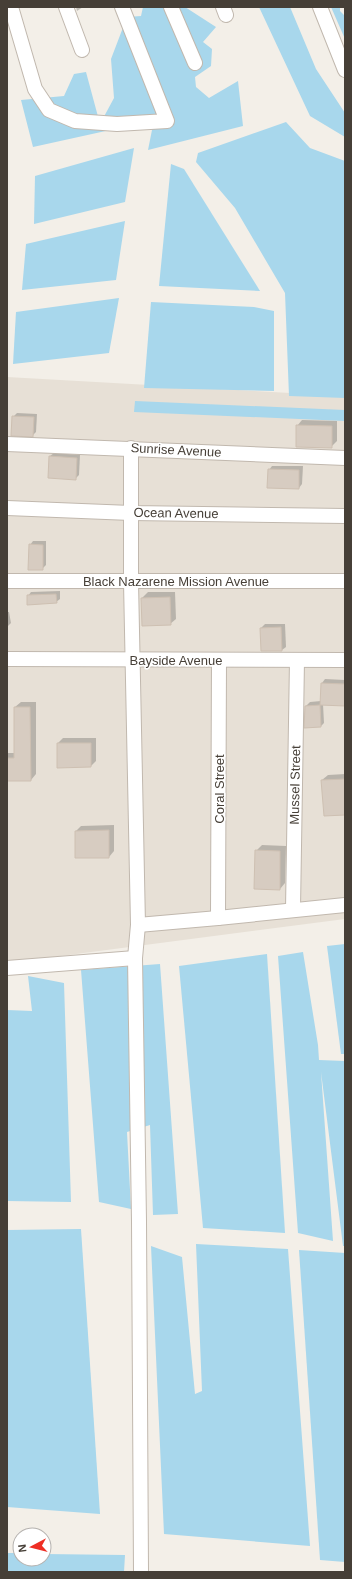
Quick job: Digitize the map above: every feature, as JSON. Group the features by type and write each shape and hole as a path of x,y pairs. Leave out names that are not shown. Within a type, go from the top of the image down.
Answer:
{"street":[{"path":"11,7 35,89 48,110 75,121 117,124 167,121 122,7"},
{"path":"66,7 82,50"},
{"path":"171,7 195,63"},
{"path":"320,7 345,70"},
{"name":"Sunrise Avenue","path":"7,444 345,458"},
{"path":"131,448 131,582 138,925 135,958 139,1221 141,1572"},
{"name":"Ocean Avenue","path":"7,508 131,513 345,516"},
{"name":"Black Nazarene Mission Avenue","path":"7,581 345,581"},
{"name":"Bayside Avenue","path":"7,659 345,660"},
{"name":"Coral Street","path":"218,918 220,660"},
{"name":"Mussel Street","path":"293,910 297,660"},
{"path":"138,925 345,905"},
{"path":"7,968 135,958"}],"shaded area":[{"path":"7,377 345,396 345,919 7,963"}],"water":[{"path":"143,7 185,7 216,27 203,42 212,49 211,66 195,77 196,87 209,98 238,81 243,126 148,150 152,130 142,123 33,147 21,100 64,96 74,74 86,72 100,124 114,98 111,59 127,17 141,16"},
{"path":"259,7 290,7 316,69 345,113 345,137 310,116"},
{"path":"331,7 340,7 340,11 345,16 345,39"},
{"path":"286,122 310,148 345,161 345,398 289,396 285,293 235,208 196,162 198,153"},
{"path":"134,148 125,202 34,224 35,176"},
{"path":"171,164 184,169 260,291 159,286"},
{"path":"125,221 116,280 22,290 26,244"},
{"path":"119,298 109,353 13,364 16,312"},
{"path":"151,302 254,307 274,311 274,391 144,388"},
{"path":"135,401 345,410 345,421 134,412"},
{"path":"345,944 345,1054 341,1054 327,946"},
{"path":"303,952 318,1045 319,1060 345,1061 345,1246 343,1246 321,1072 333,1241 298,1233 278,956"},
{"path":"267,954 285,1233 203,1228 179,966"},
{"path":"160,964 178,1214 153,1215 150,1125 127,1132 131,1209 99,1202 81,970"},
{"path":"28,976 64,983 71,1202 7,1201 7,1010 32,1011"},
{"path":"81,1229 100,1514 7,1507 7,1230"},
{"path":"196,1244 288,1249 310,1546 164,1534 151,1246 182,1257 195,1394 202,1391"},
{"path":"299,1250 345,1253 345,1562 320,1560"},
{"path":"7,1553 12,1553 12,1567 52,1567 52,1554 125,1555 124,1572 7,1572"}],"building":[{"path":"12,416 34,417 33,437 11,436"},
{"path":"296,425 332,426 332,448 296,447"},
{"path":"49,456 77,458 76,480 48,478"},
{"path":"268,469 299,470 299,489 267,488"},
{"path":"29,544 43,545 43,570 28,570"},
{"path":"56,594 57,603 27,605 27,595"},
{"path":"170,597 171,625 142,626 141,598"},
{"path":"281,627 282,651 261,651 260,628"},
{"path":"321,683 345,684 345,706 320,705"},
{"path":"320,705 321,727 304,728 305,706"},
{"path":"14,707 30,707 31,781 7,781 7,758 14,758"},
{"path":"57,743 91,743 91,767 57,768"},
{"path":"345,779 345,815 324,816 321,780"},
{"path":"109,830 109,858 75,858 75,831"},
{"path":"255,850 280,851 280,890 254,889"}]}
